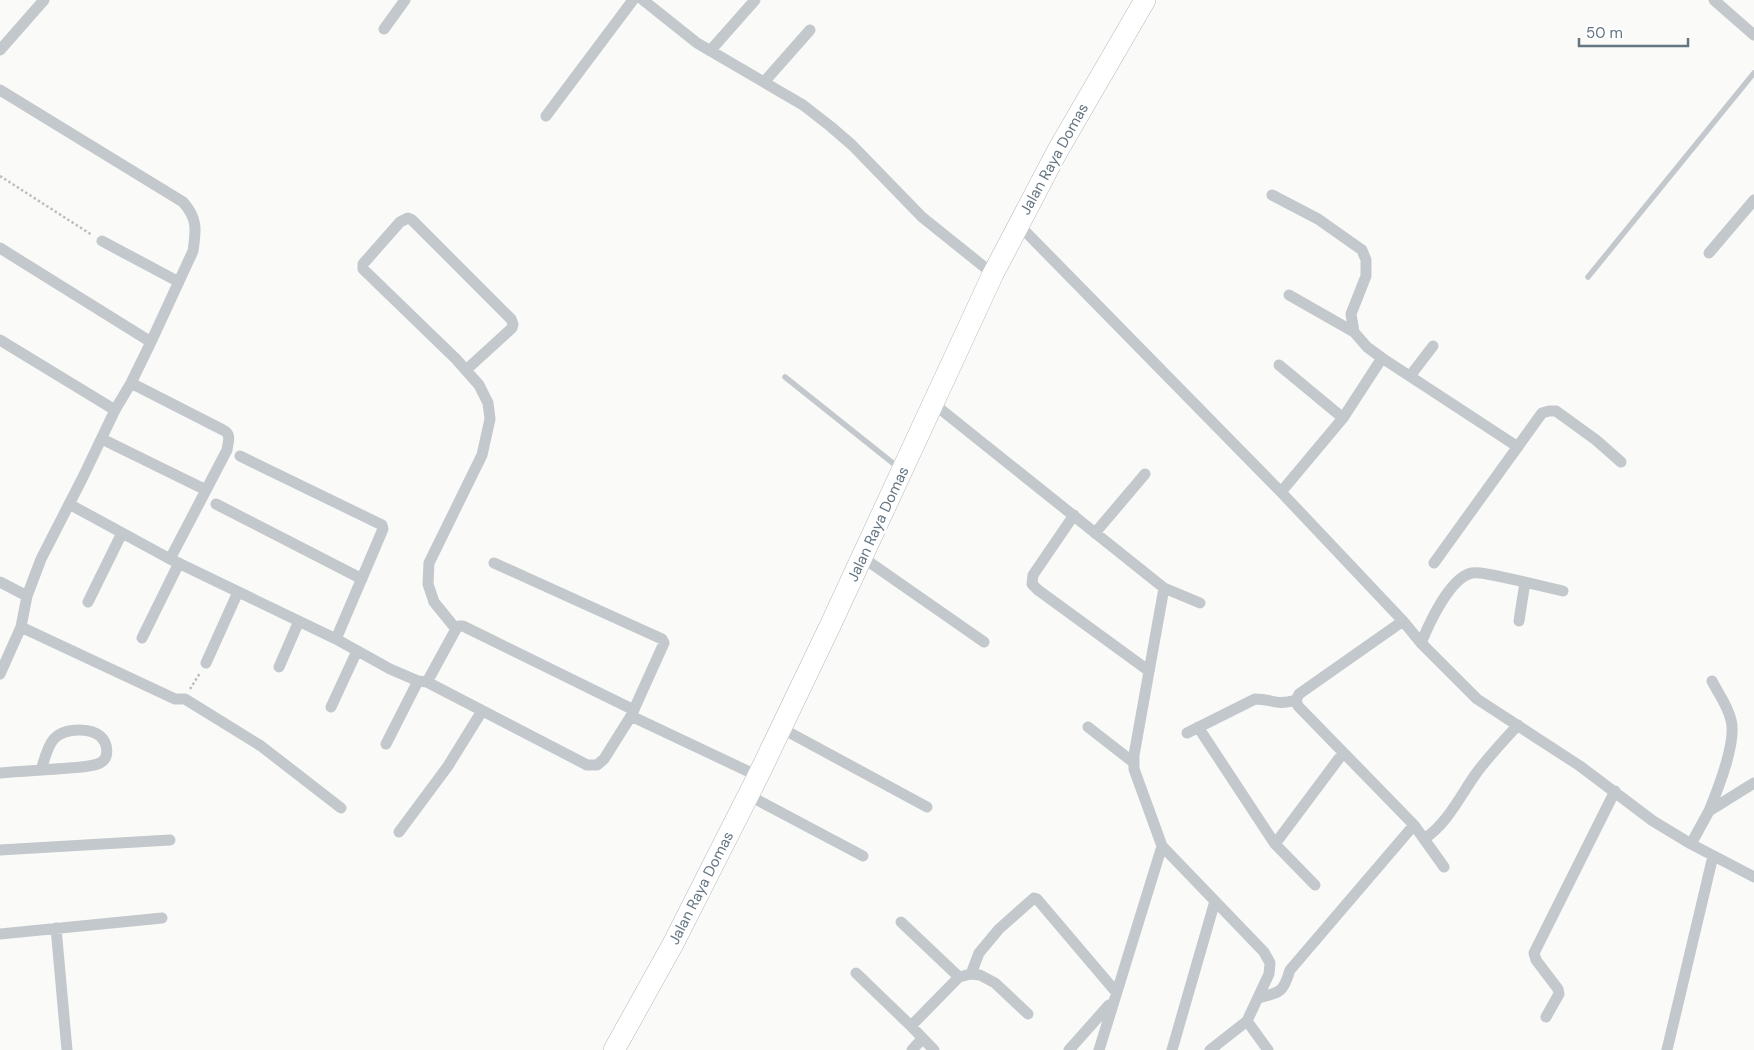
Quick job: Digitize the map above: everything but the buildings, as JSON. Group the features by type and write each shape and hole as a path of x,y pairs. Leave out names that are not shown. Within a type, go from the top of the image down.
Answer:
{"highway":[{"name":"Jalan Raya Domas","path":"614,1050 673,944 782,728 934,404 992,274 1058,150 1145,0"}],"street":[{"path":"0,50 44,0"},
{"path":"384,30 405,0"},
{"path":"546,116 633,0"},
{"path":"644,0 697,43 803,105 830,126 852,145 922,217 992,274"},
{"path":"710,51 755,0"},
{"path":"1714,0 1754,35"},
{"path":"764,82 810,30"},
{"path":"0,90 183,202 191,211 195,223 193,252 152,342 115,410 41,559 27,596 21,627 0,674"},
{"path":"1272,195 1318,219 1362,250 1366,260 1366,276 1351,314 1354,332"},
{"path":"1709,253 1754,200"},
{"path":"456,629 434,602 428,584 430,563 482,455 490,419 488,403 478,385 466,370 363,268 364,264 400,222 405,219 412,220 513,324 512,328 466,370"},
{"path":"1018,224 1281,492 1403,621 1420,643 1476,699 1580,766 1653,821 1712,856 1754,877"},
{"path":"102,241 179,282"},
{"path":"0,248 152,342"},
{"path":"1289,295 1354,332 1367,348 1518,448"},
{"path":"0,340 115,410"},
{"path":"1410,376 1433,346"},
{"path":"1281,492 1343,418 1382,358"},
{"path":"1280,365 1343,418"},
{"path":"131,383 228,432 229,436 227,450 206,490 142,638"},
{"path":"934,404 1164,588 1200,603"},
{"path":"1434,563 1542,413 1556,411 1596,440 1620,462"},
{"path":"102,439 206,490"},
{"path":"240,456 382,525 383,529 336,639"},
{"path":"1095,533 1145,474"},
{"path":"69,504 175,561 336,639 390,669 482,711 587,765 597,765 604,760 632,713 664,646 662,639 494,563"},
{"path":"216,504 362,579"},
{"path":"1074,515 1032,576 1032,584 1149,670"},
{"path":"88,602 122,533"},
{"path":"862,557 984,642"},
{"path":"1420,643 1437,607 1462,576 1474,572 1564,591"},
{"path":"0,582 27,596"},
{"path":"1519,622 1525,582"},
{"path":"1164,588 1133,762 1134,768 1162,846 1264,952 1270,963 1269,974 1247,1021 1210,1050"},
{"path":"206,662 238,592"},
{"path":"279,667 299,621"},
{"path":"1403,621 1299,694 1296,700 1298,706 1414,825 1444,867"},
{"path":"386,744 456,629 459,626 463,626 758,776"},
{"path":"21,627 175,699 185,699 261,746 341,808"},
{"path":"331,707 357,651"},
{"path":"1691,844 1709,811 1731,744 1733,730 1731,718 1712,681"},
{"path":"1187,732 1255,699 1282,704 1296,700"},
{"path":"399,832 448,766 482,711"},
{"path":"1425,838 1431,835 1455,806 1488,758 1518,725"},
{"path":"1088,727 1133,762"},
{"path":"1198,727 1275,844 1315,885"},
{"path":"782,728 927,807"},
{"path":"0,773 41,770 84,766 101,762 105,758 106,745 96,733 87,730 73,730 57,735 48,747 41,770"},
{"path":"1275,844 1343,753"},
{"path":"1709,811 1754,783"},
{"path":"1546,1017 1559,994 1558,989 1536,960 1534,953 1615,791"},
{"path":"748,795 863,856"},
{"path":"1258,998 1278,993 1285,986 1290,970 1414,825"},
{"path":"0,850 170,840"},
{"path":"1099,1050 1162,846"},
{"path":"1667,1050 1712,856"},
{"path":"911,1026 965,976 978,953 999,929 1034,898 1037,899 1114,997"},
{"path":"1172,1050 1216,901"},
{"path":"0,934 162,918"},
{"path":"901,922 965,976 980,975 995,983 1028,1014"},
{"path":"56,928 68,1050"},
{"path":"856,973 934,1050"},
{"path":"1069,1050 1114,997"},
{"path":"1247,1021 1268,1050"},
{"path":"912,1050 922,1039"}],"lane":[{"path":"1588,277 1754,73"},
{"path":"785,378 902,471"}],"path":[{"path":"0,176 102,241"},
{"path":"185,699 206,662"}]}
